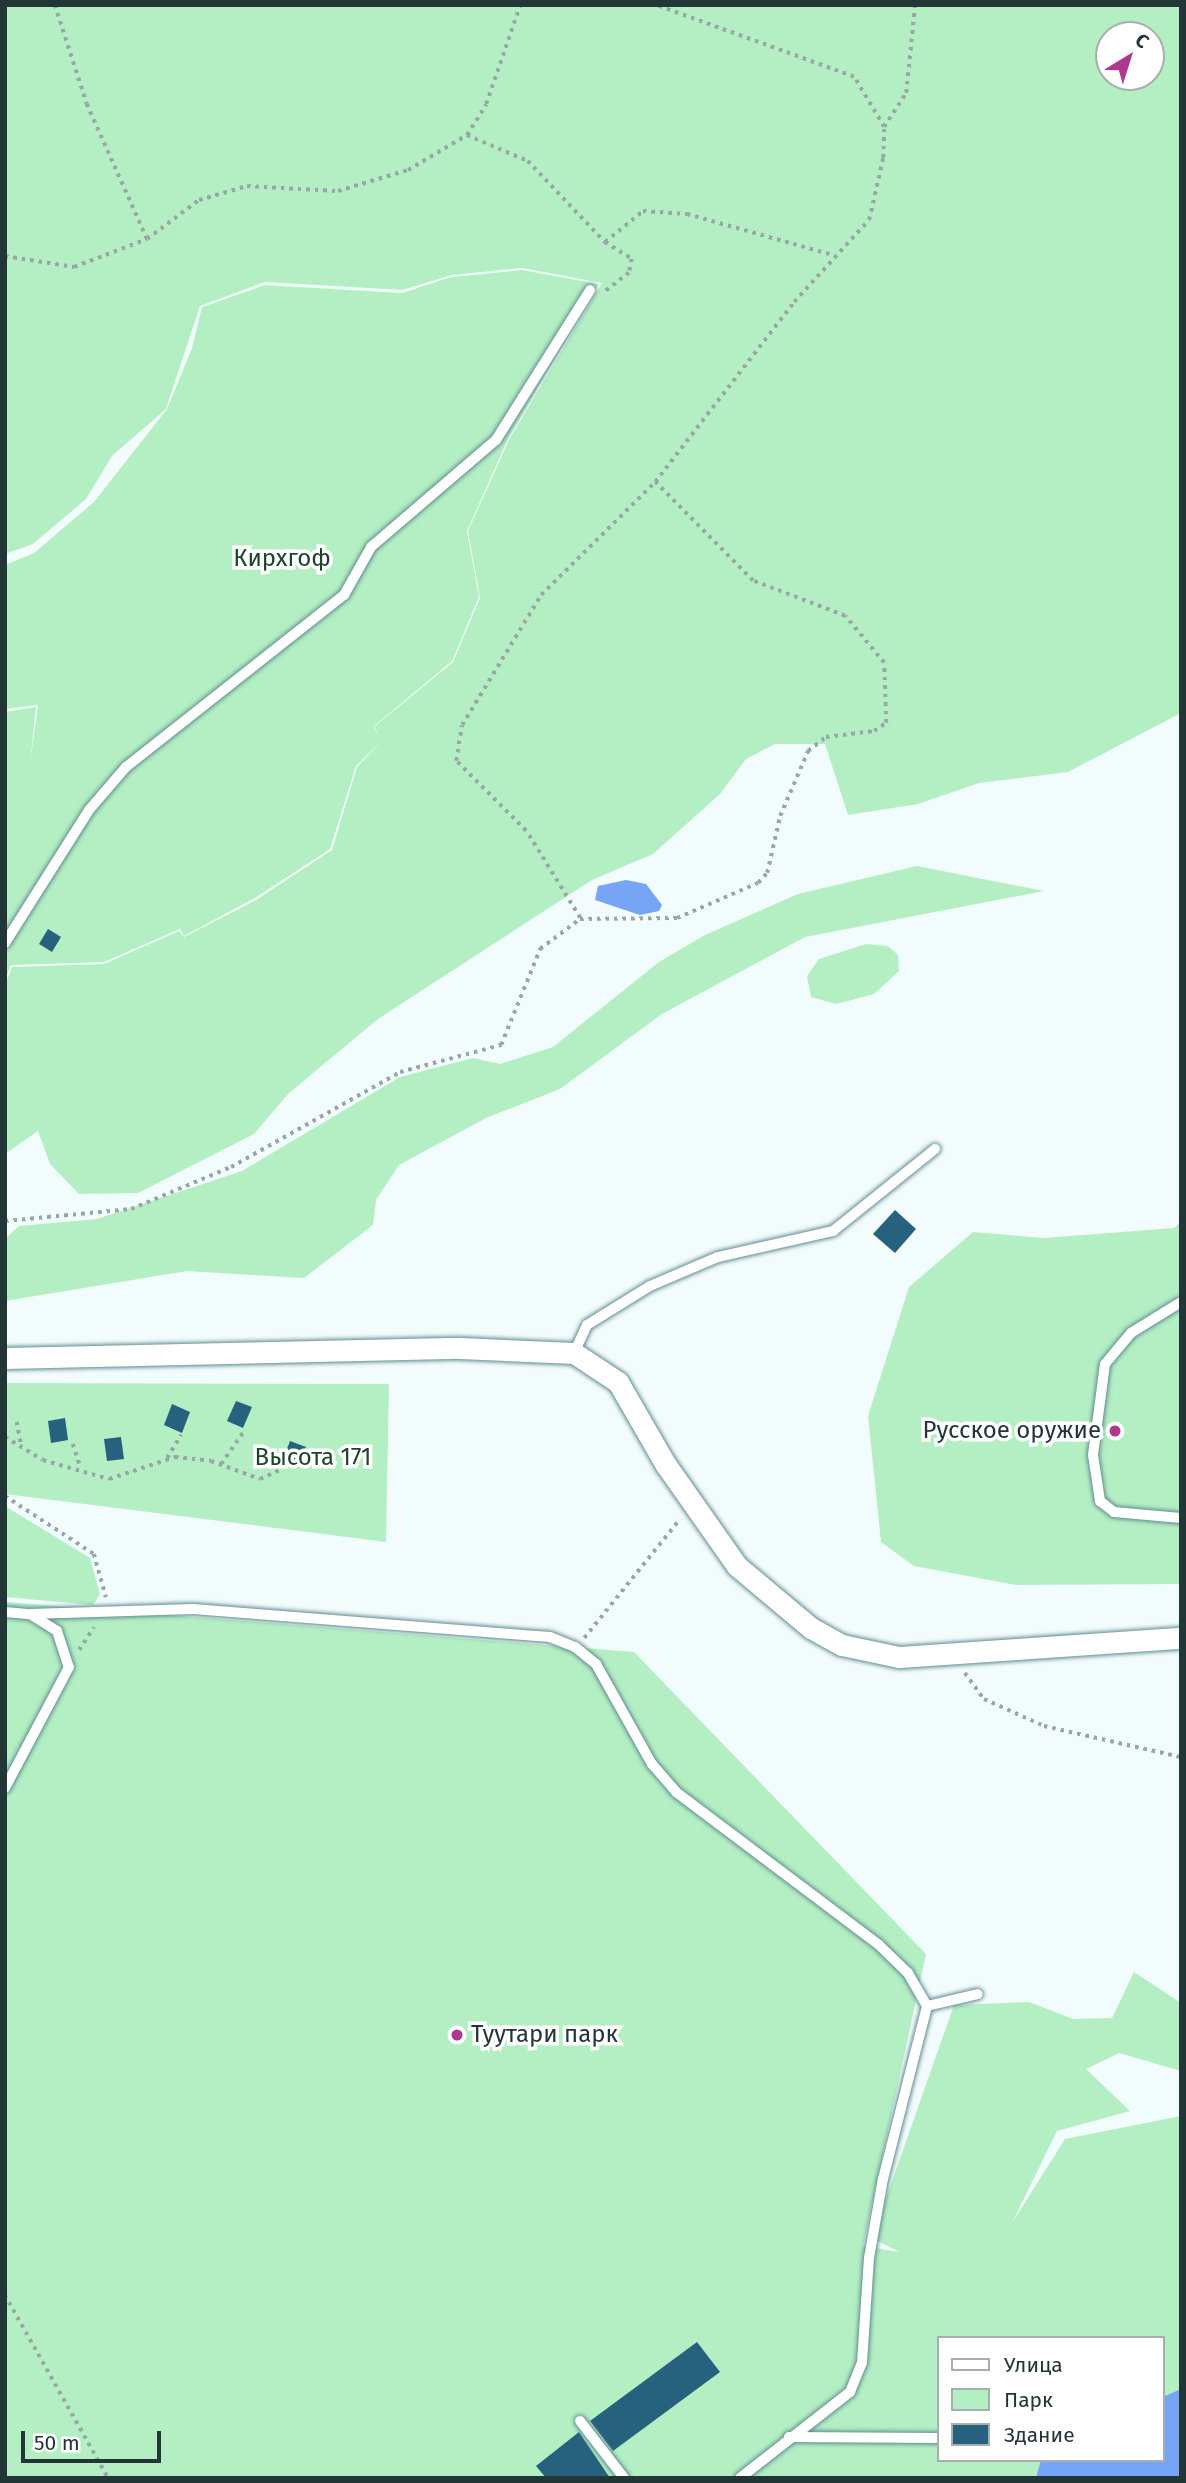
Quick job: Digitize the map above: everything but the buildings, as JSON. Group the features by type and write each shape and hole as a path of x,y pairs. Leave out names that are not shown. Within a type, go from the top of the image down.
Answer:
{"street":[{"path":"5,1358 460,1348 573,1353 618,1382 691,1503 737,1566 811,1628 881,1656 1181,1638"}],"lane":[{"path":"5,943 89,810 126,767 344,596 372,547 496,440 590,290"},
{"path":"573,1353 587,1325 650,1286 718,1257 834,1231 935,1149"},
{"path":"1181,1302 1131,1333 1105,1364 1093,1455 1100,1501 1114,1512 1181,1518"},
{"path":"5,1612 108,1613 192,1609 550,1637 575,1647 596,1664 652,1764 676,1792 879,1945 908,1973 927,2006 883,2179 869,2258 862,2363 850,2392 830,2413 786,2437 740,2478"},
{"path":"5,1788 69,1667 57,1631 30,1614"},
{"path":"927,2006 978,1994"},
{"path":"580,2421 624,2478"},
{"path":"786,2437 937,2438"}],"path":[{"path":"55,5 87,104 147,239"},
{"path":"5,256 74,267 147,239 199,200 247,186 338,191 408,170 467,135 486,104 520,5"},
{"path":"655,5 854,77 884,127"},
{"path":"580,919 526,831 456,761 462,725 541,595 655,482 687,434 834,255 869,220 881,183 884,127 906,93 915,5"},
{"path":"467,135 527,161 605,242 632,259 629,274 599,295 590,290"},
{"path":"605,242 643,211 687,214 834,255"},
{"path":"5,1221 131,1209 230,1167 400,1072 501,1045 541,949 580,919 677,918 758,883 767,873 780,816 808,751 826,737 874,731 886,723 889,706 884,663 845,616 753,581 655,482"},
{"path":"17,1422 21,1445"},
{"path":"221,1464 244,1431"},
{"path":"165,1459 181,1435"},
{"path":"5,1437 43,1460 80,1466 121,1480 165,1459 221,1464 260,1479 279,1470"},
{"path":"73,1444 80,1466"},
{"path":"5,1496 94,1555 105,1582 108,1613 69,1667"},
{"path":"575,1647 625,1592 691,1503"},
{"path":"949,1652 984,1699 1044,1726 1181,1757"},
{"path":"5,2295 108,2478"}],"green space":[{"name":"Кирхгоф","path":"5,5 1181,5 1181,713 1068,772 979,783 918,804 848,815 825,744 775,744 746,759 720,794 653,854 592,880 378,1019 289,1093 254,1134 138,1193 79,1194 50,1164 38,1131 5,1154 5,985 12,967 104,964 179,931 184,937 256,900 332,850 357,767 383,740 356,766 330,849 255,898 184,936 180,929 104,962 11,965 5,980 5,712 36,707 30,764 38,705 5,709 5,565 34,553 94,502 167,409 192,348 202,307 265,285 402,293 451,277 522,270 599,284 508,439 467,531 479,597 452,661 373,727 380,737 374,727 453,662 480,598 468,531 509,440 602,283 522,268 452,275 402,290 265,282 200,306 166,409 112,456 86,499 33,544 5,554"},
{"path":"917,866 1044,891 805,937 662,1014 560,1089 486,1118 399,1165 376,1200 373,1225 304,1278 187,1271 5,1301 5,1239 19,1226 97,1219 242,1171 400,1077 473,1058 500,1064 553,1047 659,962 705,935 798,894"},
{"path":"866,944 888,946 898,955 899,971 874,994 836,1004 811,997 807,976 819,959"},
{"path":"1181,1221 1181,1584 1016,1585 914,1566 881,1542 868,1416 909,1287 973,1232 1044,1238 1174,1228"},
{"name":"Высота 171","path":"5,1383 389,1384 386,1542 5,1494"},
{"path":"5,1506 90,1558 100,1594 93,1605 5,1597"},
{"name":"Туутари парк","path":"5,1602 634,1652 926,1954 863,2246 899,2252 872,2238 954,2005 1029,2002 1073,2019 1112,2018 1134,1972 1181,2003 1181,2071 1119,2053 1086,2069 1130,2111 1057,2131 1012,2223 1065,2139 1181,2116 1181,2478 5,2478"}],"water":[{"path":"626,880 646,884 662,905 659,911 640,915 595,900 598,886"},
{"path":"1181,2389 1181,2478 1036,2478 1040,2462 1165,2462 1165,2396"}],"place":[{"name":"Русское оружие","path":"1115,1431"},
{"name":"Туутари парк","path":"457,2035"}]}
